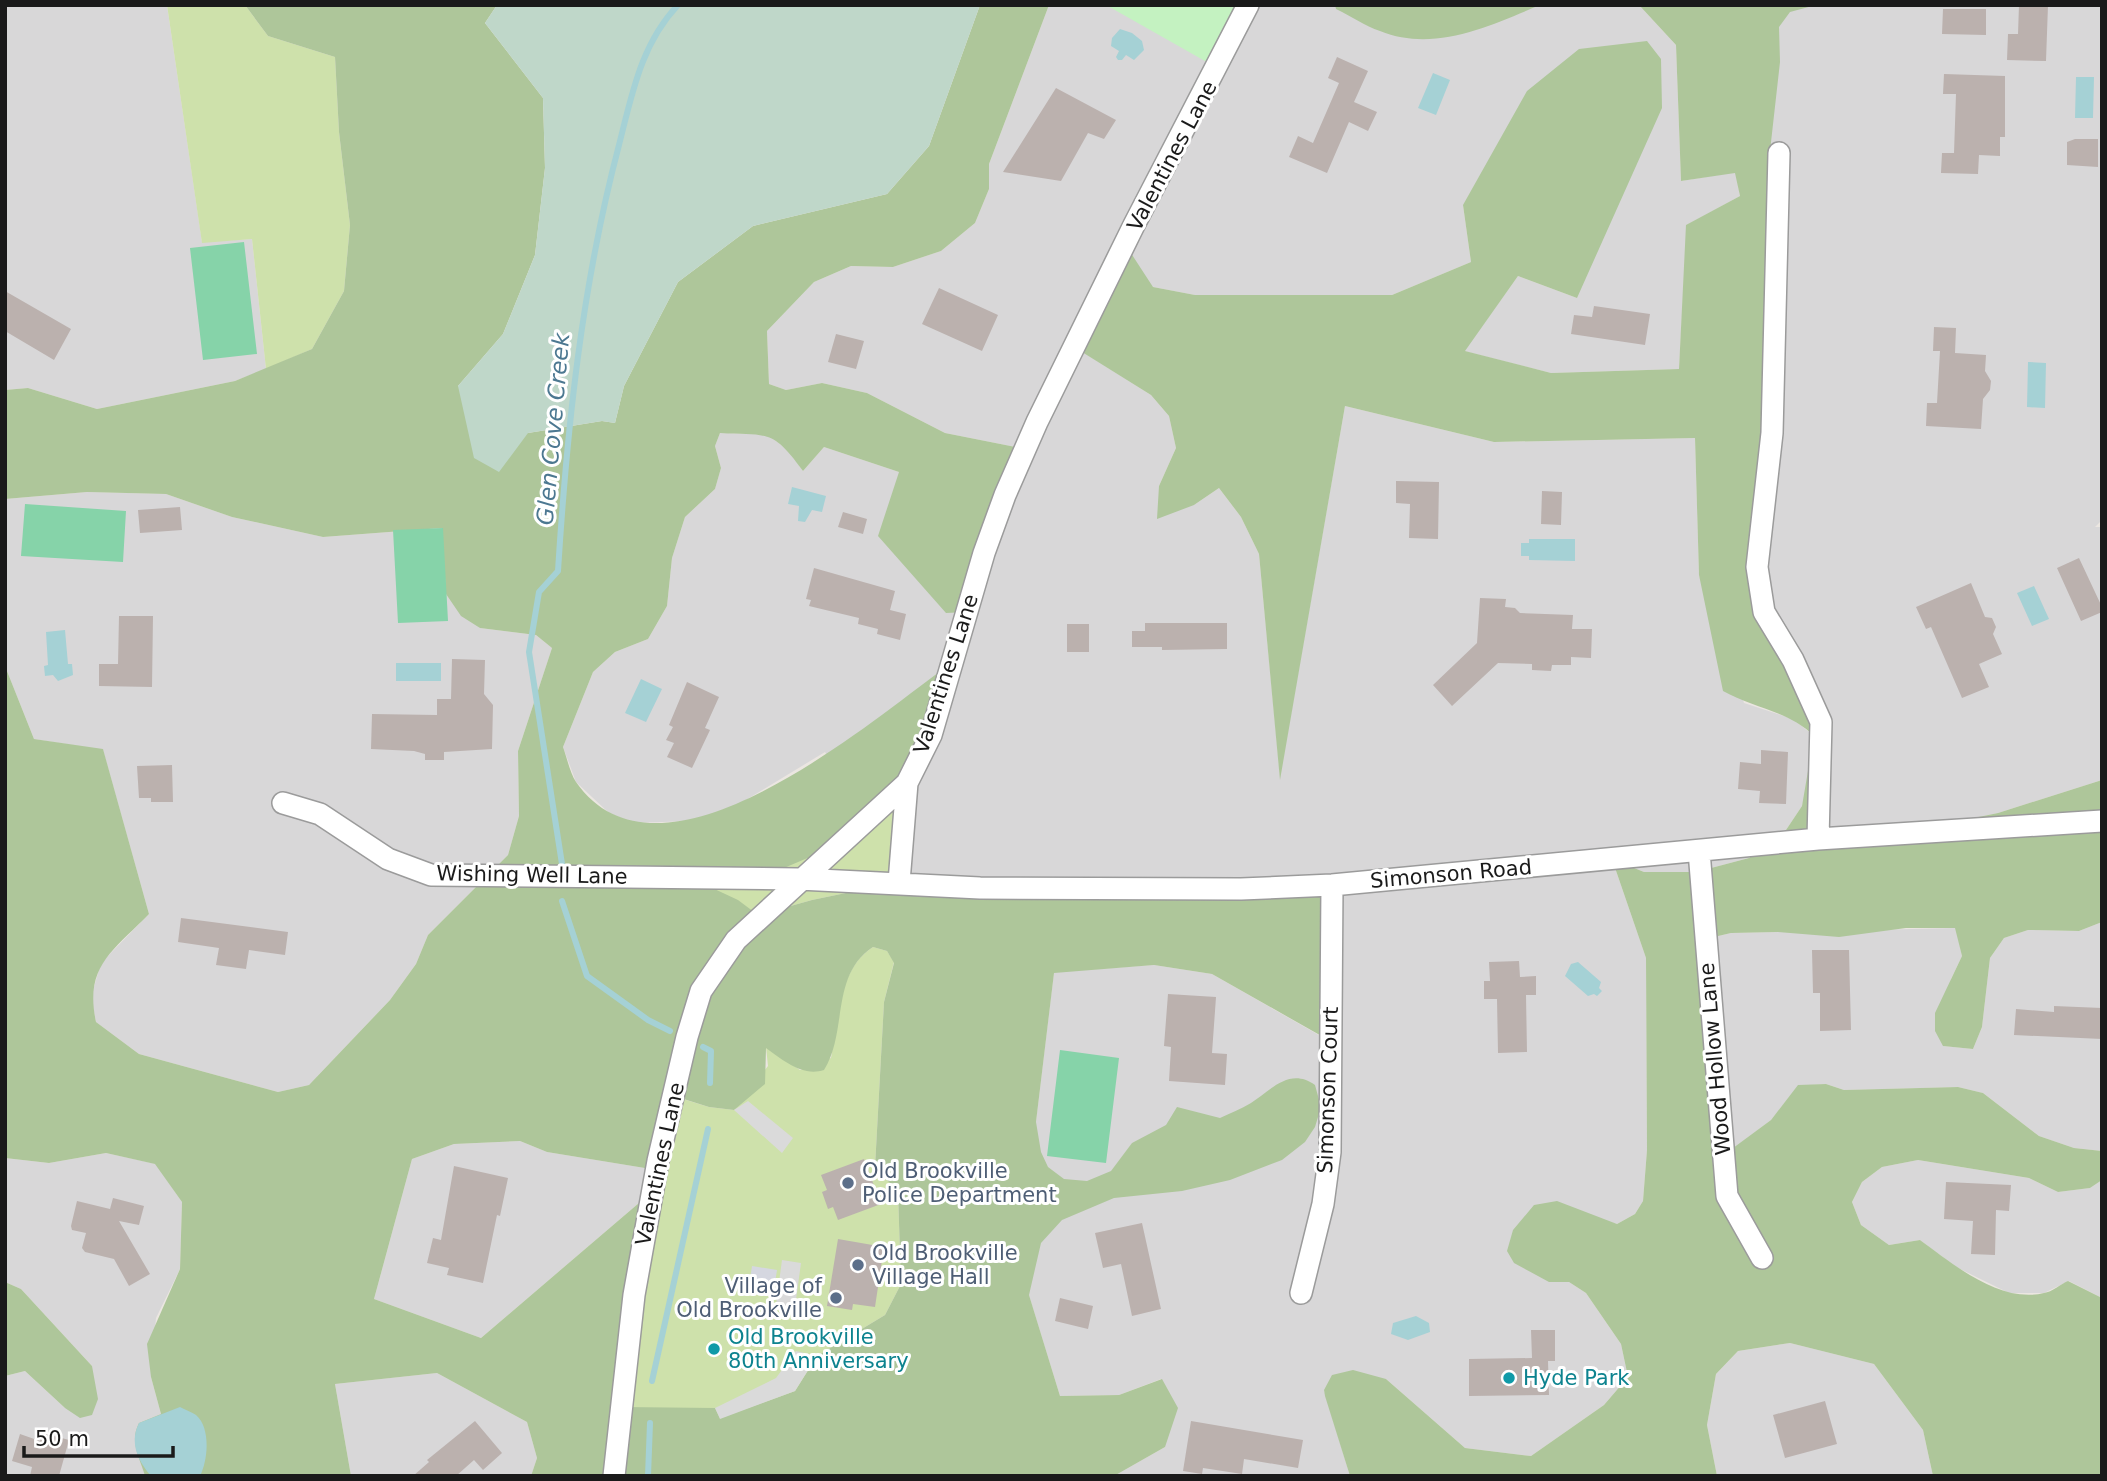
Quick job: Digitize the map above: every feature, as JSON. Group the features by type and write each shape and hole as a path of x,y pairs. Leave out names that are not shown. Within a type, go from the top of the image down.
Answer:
{"street":[{"name":"Valentines Lane","path":"614,1476 634,1295 660,1153 687,1037 701,991 736,940 799,879 907,783 931,735 984,553 1005,495 1037,422 1134,225 1248,5"},
{"path":"1779,153 1772,433 1757,567 1764,612 1793,660 1821,722 1818,839"},
{"path":"899,882 907,783"},
{"name":"Wishing Well Lane","path":"283,803 320,814 388,859 431,875 799,879"},
{"name":"Simonson Road","path":"799,879 980,887 1123,889 1332,885 1818,839 2102,821"},
{"name":"Wood Hollow Lane","path":"1699,851 1727,1196 1762,1258"},
{"name":"Simonson Court","path":"1301,1293 1323,1204 1330,1152 1332,885"}],"shaded area":[{"path":"5,5 167,5 202,242 252,239 266,369 235,381 97,409 28,388 5,390"},
{"path":"1049,5 1639,5 1676,45 1681,181 1736,172 1740,196 1687,225 1679,369 1551,373 1464,351 1518,276 1577,298 1463,205 1471,262 1392,295 1195,295 1153,287 1075,347 1151,395 1169,416 1176,448 1159,486 1194,505 1219,488 1241,517 1259,554 1280,776 1345,406 1494,442 1695,438 1699,575 1744,703 1793,719 1814,736 1806,792 1802,806 1784,833 1749,858 1696,872 1644,872 1612,859 1646,958 1647,1150 1643,1201 1635,1214 1617,1224 1596,1218 1549,1282 1569,1282 1586,1293 1621,1344 1628,1377 1604,1405 1531,1456 1465,1448 1386,1379 1324,1390 1350,1476 1114,1476 1165,1447 1161,1379 1119,1395 1060,1396 1019,1263 1054,972 1154,965 1212,974 1324,1038 1331,885 899,882 825,752 736,806 692,821 634,823 609,813 576,782 563,747 593,672 615,652 648,639 667,606 672,558 685,517 715,489 721,468 715,446 720,433 767,434 789,451 803,471 824,447 899,472 1025,449 945,433 867,393 822,383 786,390 769,384 767,331 814,282 851,266 893,267 941,251 975,223 989,189 989,164"},
{"path":"1769,5 2102,5 2102,520 2095,527 2102,527 2102,780 1998,813 1895,834 1870,845 1847,849 1822,843 1818,721 1763,616"},
{"path":"87,492 166,494 232,517 323,537 443,528 446,594 480,628 536,635 552,648 518,751 519,816 508,855 428,935 416,964 390,1000 309,1085 278,1092 139,1054 96,1022 91,997 101,963 149,914 103,750 34,739 5,666 5,499"},
{"path":"2102,922 2102,1151 2074,1148 2039,1136 1983,1093 1958,1087 1844,1090 1826,1084 1798,1086 1771,1120 1725,1155 1714,937 1731,933 1956,928 1962,956 1951,979 1943,1046 1973,1049 1982,1027 1990,958 2004,938 2028,930 2079,931"},
{"path":"748,1101 793,1138 782,1153 734,1110"},
{"path":"520,1141 547,1152 657,1170 653,1191 481,1338 374,1299 412,1159 454,1144"},
{"path":"106,1153 156,1164 182,1202 180,1269 156,1318 151,1377 161,1414 139,1423 145,1476 5,1476 5,1376 25,1371 65,1408 92,1366 21,1289 5,1282 5,1158 49,1163"},
{"path":"1918,1160 2029,1178 2058,1192 2090,1188 2102,1180 2102,1298 2069,1281 2044,1293 2009,1293 1956,1267 1920,1240 1889,1245 1861,1225 1852,1202 1862,1182 1882,1167"},
{"path":"782,1260 801,1263 795,1307 776,1305"},
{"path":"752,1266 777,1270 773,1296 748,1292"},
{"path":"1790,1343 1874,1364 1923,1430 1933,1476 1717,1476 1707,1425 1716,1374 1738,1351"},
{"path":"796,1351 817,1356 795,1391 720,1419 715,1408 776,1378"},
{"path":"437,1373 527,1422 537,1458 531,1476 351,1476 335,1384"}],"green space":[{"path":"167,5 245,5 268,36 335,57 339,132 350,225 344,291 312,349 266,369 252,239 202,243"},
{"path":"245,5 497,5 485,23 543,98 545,168 535,255 503,334 458,386 528,433 602,421 615,423 624,386 678,282 753,226 887,194 929,146 980,5 1049,5 989,164 989,189 975,223 941,251 893,267 851,266 814,282 767,331 769,384 786,390 822,383 867,393 945,433 1025,449 967,612 946,613 878,536 899,472 824,447 803,471 784,447 768,437 720,433 715,446 721,468 715,489 685,517 672,558 667,606 648,639 615,652 593,672 563,747 576,782 614,814 660,823 712,813 767,789 822,757 954,661 907,783 845,842 784,868 678,872 738,900 758,915 812,900 899,882 1332,885 1325,1038 1212,974 1154,965 1054,973 1036,1122 1041,1152 1048,1167 1064,1179 1087,1181 1111,1171 1132,1143 1166,1125 1177,1107 1220,1118 1251,1103 1274,1086 1297,1078 1315,1085 1321,1107 1315,1127 1305,1142 1282,1160 1230,1180 1182,1191 1114,1198 1062,1220 1041,1243 1029,1295 1060,1396 1119,1395 1162,1379 1178,1408 1165,1447 1114,1476 531,1476 537,1458 527,1422 437,1373 335,1384 351,1476 145,1476 136,1450 136,1430 139,1423 161,1414 151,1377 147,1344 180,1269 182,1202 155,1164 106,1153 49,1163 5,1158 5,666 34,739 103,749 149,914 113,950 98,973 93,1003 96,1022 139,1054 278,1092 309,1085 390,1000 416,964 428,935 508,855 519,816 518,751 552,648 536,635 480,628 461,616 446,594 442,528 323,537 232,517 166,494 87,492 5,499 5,390 28,388 97,409 235,381 312,349 344,291 350,225 339,132 335,57 268,36","holes":["873,947 887,951 894,963 884,1002 875,1167 898,1192 901,1284 885,1315 817,1356 795,1391 720,1418 715,1408 622,1407 653,1191 481,1338 374,1299 412,1159 454,1144 520,1141 547,1152 657,1170 674,1096 709,1107 734,1110 765,1084 766,1048 800,1069 816,1072 824,1070 836,1039 841,1005 851,973 860,959"]},
{"path":"497,5 980,5 929,146 887,194 753,226 678,282 624,386 615,423 602,421 528,433 499,472 474,458 458,386 503,334 535,255 545,168 543,98 485,23"},
{"path":"1106,5 1239,5 1212,65"},
{"path":"1335,5 1540,5 1462,34 1421,39 1400,37 1374,29 1336,9"},
{"path":"1639,5 1816,5 1790,12 1779,27 1780,62 1770,151 1767,427 1753,570 1818,721 1813,783 1833,848 1870,845 1895,834 1998,813 2102,780 2102,922 2079,931 2028,930 2004,938 1990,958 1982,1027 1973,1049 1943,1046 1935,1031 1935,1013 1962,956 1955,928 1906,928 1839,937 1778,932 1731,933 1714,937 1725,1154 1771,1120 1798,1085 1826,1084 1844,1090 1958,1087 1983,1093 2039,1136 2074,1148 2102,1151 2102,1180 2090,1188 2058,1192 2029,1178 1918,1160 1882,1167 1862,1182 1852,1202 1861,1225 1889,1245 1920,1240 1962,1270 1994,1287 2027,1295 2047,1292 2068,1281 2102,1298 2102,1476 1933,1476 1923,1430 1874,1364 1790,1343 1738,1351 1716,1374 1707,1425 1717,1476 1350,1476 1325,1396 1324,1390 1332,1375 1353,1370 1386,1379 1465,1448 1531,1456 1604,1405 1628,1377 1621,1344 1586,1293 1569,1282 1549,1282 1514,1263 1507,1251 1513,1230 1534,1205 1557,1201 1617,1224 1635,1214 1643,1201 1647,1150 1646,958 1612,859 1644,872 1696,872 1749,858 1784,833 1802,806 1814,736 1782,715 1723,691 1699,575 1695,438 1494,442 1345,406 1280,780 1259,554 1241,517 1219,488 1194,505 1157,519 1159,486 1176,448 1169,416 1151,395 1074,347 1125,244 1153,287 1195,295 1392,295 1471,262 1463,205 1527,91 1579,49 1647,41 1661,59 1662,108 1577,298 1518,276 1465,351 1551,373 1679,369 1686,225 1740,196 1735,173 1681,181 1676,45"},
{"path":"244,242 257,354 203,360 190,248"},
{"path":"25,504 126,511 123,562 21,556"},
{"path":"443,528 448,621 398,623 393,530"},
{"path":"907,783 899,882 812,900 758,915 677,871"},
{"path":"873,947 887,951 894,962 884,1002 875,1167 898,1192 901,1284 885,1315 817,1356 795,1391 720,1419 621,1407 673,1096 709,1107 734,1110 768,1066 766,1047 800,1070 831,1058 846,982 861,957"},
{"path":"1060,1050 1119,1058 1106,1163 1047,1156"},
{"path":"5,1282 21,1289 92,1366 98,1399 92,1415 80,1418 65,1408 25,1371 5,1376"}],"water":[{"path":"1120,29 1132,33 1142,41 1144,50 1134,60 1126,55 1122,60 1118,60 1116,57 1119,51 1111,46 1112,38"},
{"path":"1433,73 1450,80 1436,115 1418,108"},
{"path":"2076,77 2094,77 2093,118 2075,118"},
{"path":"2028,362 2046,363 2045,408 2027,407"},
{"path":"792,487 826,496 822,512 812,510 805,522 798,521 799,506 788,504"},
{"path":"1529,539 1575,539 1575,561 1529,560 1529,556 1521,556 1521,543 1529,543"},
{"path":"2034,586 2049,619 2032,626 2017,593"},
{"path":"65,630 68,664 72,664 73,675 58,681 53,675 45,676 44,666 48,665 46,632"},
{"path":"396,663 441,663 441,681 396,681"},
{"path":"641,679 662,689 646,722 625,713"},
{"path":"1578,962 1601,982 1599,988 1602,991 1597,996 1588,996 1565,976 1571,964"},
{"path":"1416,1316 1429,1323 1430,1332 1408,1340 1391,1334 1393,1323"},
{"path":"180,1407 196,1415 204,1428 207,1444 200,1476 151,1476 136,1451 136,1430 139,1423"}],"building":[{"path":"2019,5 2048,5 2046,61 2007,60 2008,34 2018,34"},
{"path":"1943,9 1986,9 1986,35 1942,34"},
{"path":"1337,57 1368,71 1354,102 1377,112 1368,131 1349,122 1327,173 1289,157 1298,136 1313,143 1339,83 1328,78"},
{"path":"1944,74 2005,76 2005,137 2000,137 2000,156 1979,155 1978,174 1941,173 1942,153 1954,153 1956,94 1943,94"},
{"path":"1056,88 1116,120 1104,139 1088,133 1061,181 1003,172"},
{"path":"2075,139 2098,139 2098,167 2067,165 2067,142"},
{"path":"939,288 998,315 982,351 922,324"},
{"path":"5,291 71,329 54,360 5,331"},
{"path":"1594,306 1650,314 1645,345 1571,334 1574,315 1592,317"},
{"path":"1934,327 1956,328 1955,353 1986,355 1985,371 1991,381 1990,390 1983,399 1981,429 1926,426 1927,403 1937,403 1940,351 1933,351"},
{"path":"836,334 864,341 856,369 828,362"},
{"path":"1396,481 1439,482 1438,539 1409,538 1410,504 1396,503"},
{"path":"1542,491 1562,492 1561,525 1541,524"},
{"path":"180,507 182,530 140,533 138,510"},
{"path":"843,512 867,519 863,534 838,527"},
{"path":"2079,558 2102,607 2102,612 2081,621 2057,568"},
{"path":"814,568 895,591 890,610 906,614 900,640 877,634 878,629 858,624 859,618 809,606 811,600 806,599"},
{"path":"1971,583 1985,617 1992,618 1996,627 1993,634 2002,654 1979,664 1989,687 1962,698 1931,627 1926,629 1916,607"},
{"path":"1480,598 1506,599 1505,607 1515,608 1520,613 1573,615 1572,629 1592,629 1591,658 1571,657 1571,665 1552,665 1551,671 1532,670 1532,664 1498,663 1452,706 1433,685 1477,643"},
{"path":"119,616 153,616 152,687 99,686 99,664 118,664"},
{"path":"1145,623 1227,623 1227,649 1162,650 1162,647 1132,647 1132,631 1145,631"},
{"path":"1067,624 1089,624 1089,652 1067,652"},
{"path":"452,659 485,660 484,694 493,705 492,749 444,752 444,760 425,760 425,754 414,751 371,749 372,714 437,715 437,699 451,699"},
{"path":"687,682 719,697 705,728 710,730 692,768 667,757 674,743 666,740 673,727 669,725"},
{"path":"1761,750 1788,752 1786,804 1759,803 1760,791 1738,789 1740,762 1761,764"},
{"path":"172,765 173,802 151,802 151,798 139,798 137,766"},
{"path":"181,918 288,932 285,955 249,950 246,969 216,965 219,948 178,942"},
{"path":"1812,950 1849,950 1851,1030 1820,1031 1820,993 1813,993"},
{"path":"1519,961 1520,977 1536,976 1536,995 1526,995 1527,1052 1498,1053 1497,999 1484,999 1484,981 1490,981 1489,962"},
{"path":"1168,994 1216,997 1212,1053 1227,1054 1225,1085 1169,1081 1171,1047 1164,1046"},
{"path":"2054,1006 2102,1008 2102,1039 2014,1035 2016,1009 2054,1012"},
{"name":"Old Brookville Police Department","path":"864,1159 881,1204 838,1220 833,1207 828,1209 822,1192 827,1190 821,1175"},
{"path":"454,1166 508,1178 500,1216 497,1215 483,1283 447,1275 449,1268 427,1263 433,1238 441,1240"},
{"path":"1946,1182 2011,1185 2009,1211 1996,1210 1995,1255 1971,1254 1973,1221 1944,1219"},
{"path":"113,1198 144,1206 139,1225 119,1221 150,1274 129,1286 114,1259 85,1252 82,1248 86,1233 72,1230 71,1226 77,1201 110,1209"},
{"path":"1142,1223 1161,1309 1132,1316 1121,1264 1103,1268 1095,1233"},
{"name":"Old Brookville Village Hall","path":"838,1239 884,1247 875,1307 853,1304 852,1310 827,1306"},
{"path":"1060,1298 1093,1306 1088,1329 1055,1321"},
{"name":"Hyde Park","path":"1531,1330 1555,1330 1555,1361 1548,1361 1549,1395 1469,1396 1469,1359 1532,1358"},
{"path":"1825,1401 1837,1444 1785,1458 1773,1415"},
{"path":"475,1421 502,1453 483,1470 474,1460 456,1476 413,1476 429,1462 427,1460"},
{"path":"1191,1421 1303,1440 1298,1468 1244,1459 1242,1474 1203,1468 1202,1474 1183,1471"},
{"path":"43,1433 69,1440 59,1476 30,1476 32,1467 12,1461 20,1434 40,1441"}],"waterway":[{"name":"Glen Cove Creek","path":"562,864 529,652 539,592 558,571 578,356 606,198 628,107 646,53 665,20 678,5"},
{"name":"Glen Cove Creek","path":"562,901 587,976 648,1020 670,1031"},
{"name":"Glen Cove Creek","path":"703,1047 711,1051 710,1083"},
{"name":"Glen Cove Creek","path":"652,1381 708,1129"},
{"name":"Glen Cove Creek","path":"648,1476 650,1423"}],"place":[{"name":"Old Brookville Police Department","path":"848,1183"},
{"name":"Old Brookville Village Hall","path":"858,1265"},
{"name":"Village of Old Brookville","path":"836,1298"},
{"name":"Old Brookville 80th Anniversary","path":"714,1349"},
{"name":"Hyde Park","path":"1509,1378"}]}
